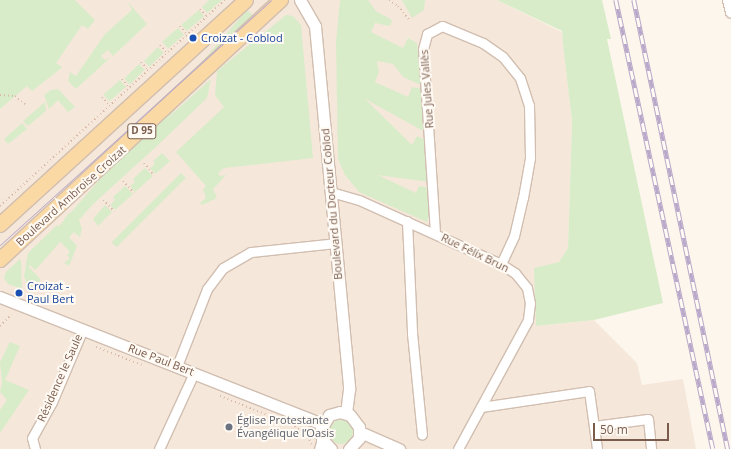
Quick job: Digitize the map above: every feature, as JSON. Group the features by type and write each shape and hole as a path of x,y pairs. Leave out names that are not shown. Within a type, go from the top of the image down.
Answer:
{"main road":[{"name":"D 95","path":"0,225 246,0"},
{"name":"Boulevard Ambroise Croizat","path":"0,260 281,0"}],"street":[{"name":"Boulevard du Docteur Coblod","path":"300,0 315,26 349,389 346,413"},
{"path":"728,0 731,12"},
{"name":"Rue Jules Vallès","path":"435,233 423,49 427,34 442,26 483,43 503,58 520,78 529,105 530,158 514,236 501,264"},
{"name":"Rue Félix Brun","path":"331,192 359,200 501,264 522,279 527,288 530,312 522,334 458,449"},
{"path":"407,221 412,333 422,435"},
{"path":"177,366 206,289 223,268 251,252 336,243"},
{"name":"Rue Paul Bert","path":"0,297 322,424"},
{"name":"Résidence le Saule","path":"35,449 32,438 52,402 83,329"},
{"path":"159,449 194,373"},
{"path":"481,407 589,391 597,449"},
{"path":"331,449 321,444 322,424 334,413 346,413 357,422 360,432 356,444 349,449"},
{"path":"594,426 648,419 651,449"},
{"path":"360,432 395,448"}],"path":[{"path":"0,206 109,105 226,0"},
{"path":"389,0 398,6 410,21"},
{"path":"200,8 207,17"},
{"path":"180,26 187,34"},
{"path":"160,45 167,53"},
{"path":"141,62 148,70"},
{"path":"122,79 129,88"},
{"path":"0,96 16,96 25,104"},
{"path":"102,97 109,105"},
{"path":"144,163 154,175"},
{"path":"123,181 134,193"},
{"path":"103,200 114,211"},
{"path":"0,326 11,314"},
{"path":"217,395 295,426 308,436 312,449"}],"shaded area":[{"path":"0,0 497,0 562,32 572,122 568,248 559,262 536,326 594,320 637,363 642,385 683,379 696,449 0,449"}],"green space":[{"path":"0,0 75,0 95,20 88,29 82,25 56,63 62,67 59,70 32,91 27,86 0,109"},
{"path":"209,0 222,0 207,13 202,7"},
{"path":"340,0 368,0 376,11 392,20 390,26 375,23 371,32 403,48 408,38 417,43 421,85 403,77 393,64 377,61 379,72 375,82 408,97 412,87 422,89 427,133 365,99 412,145 417,136 427,141 430,182 378,175 416,193 419,186 430,188 432,208 427,222 359,192 345,175 338,159 336,42"},
{"path":"402,0 425,0 424,10 412,18"},
{"path":"497,0 602,0 611,39 607,39 663,303 594,320 536,326 534,268 559,262 568,248 572,122 562,31"},
{"path":"128,2 147,24 113,56 108,50 101,56 105,60 111,57 76,89 68,81 70,72 76,76 105,34 132,10"},
{"path":"199,10 204,16 187,31 181,25"},
{"path":"247,10 255,17 36,270 27,263"},
{"path":"286,15 293,16 301,25 313,158 224,168 218,173 220,176 226,175 213,189 217,198 202,205 200,203 206,198 203,189 206,186 176,152 224,107 215,95 217,71"},
{"path":"178,28 184,35 168,49 162,42"},
{"path":"158,47 164,53 150,67 144,61"},
{"path":"139,64 145,70 130,85 124,79"},
{"path":"211,79 207,98 157,146 92,205 78,205 116,171 113,167"},
{"path":"120,80 126,87 109,101 103,94"},
{"path":"58,89 75,107 68,112 58,100 49,109 44,95 51,90"},
{"path":"45,102 46,111 28,126 23,121"},
{"path":"22,123 27,129 8,144 4,139"},
{"path":"162,153 170,161 155,174 150,168 155,164 153,161"},
{"path":"145,168 153,176 135,192 130,186 135,182 133,179"},
{"path":"181,173 186,178 117,247 112,242"},
{"path":"125,186 133,194 115,210 110,205 115,200 113,197"},
{"path":"105,205 112,212 98,226 93,219"},
{"path":"70,212 78,218 82,229 80,237 74,232 69,237 77,246 69,266 64,263 70,258 67,255 70,252 58,239 30,263 29,267 41,280 29,290 24,276 28,253 57,225 65,234 71,228 64,219"},
{"path":"20,259 22,289 8,284 4,278 6,272"},
{"path":"10,342 20,346 5,380 29,390 0,433 0,410 7,400 0,392 2,383 0,362"},
{"path":"341,420 349,424 353,432 349,440 341,444 333,440 329,432 333,424"}],"tram line":[{"path":"0,245 271,0"}],"railway":[{"path":"616,0 713,449"},
{"path":"634,0 728,449"}],"place":[{"name":"Croizat - Coblod","path":"193,38"},
{"name":"Croizat - Paul Bert","path":"19,293"},
{"name":"Église Protestante Évangélique l’Oasis","path":"229,427"}]}
